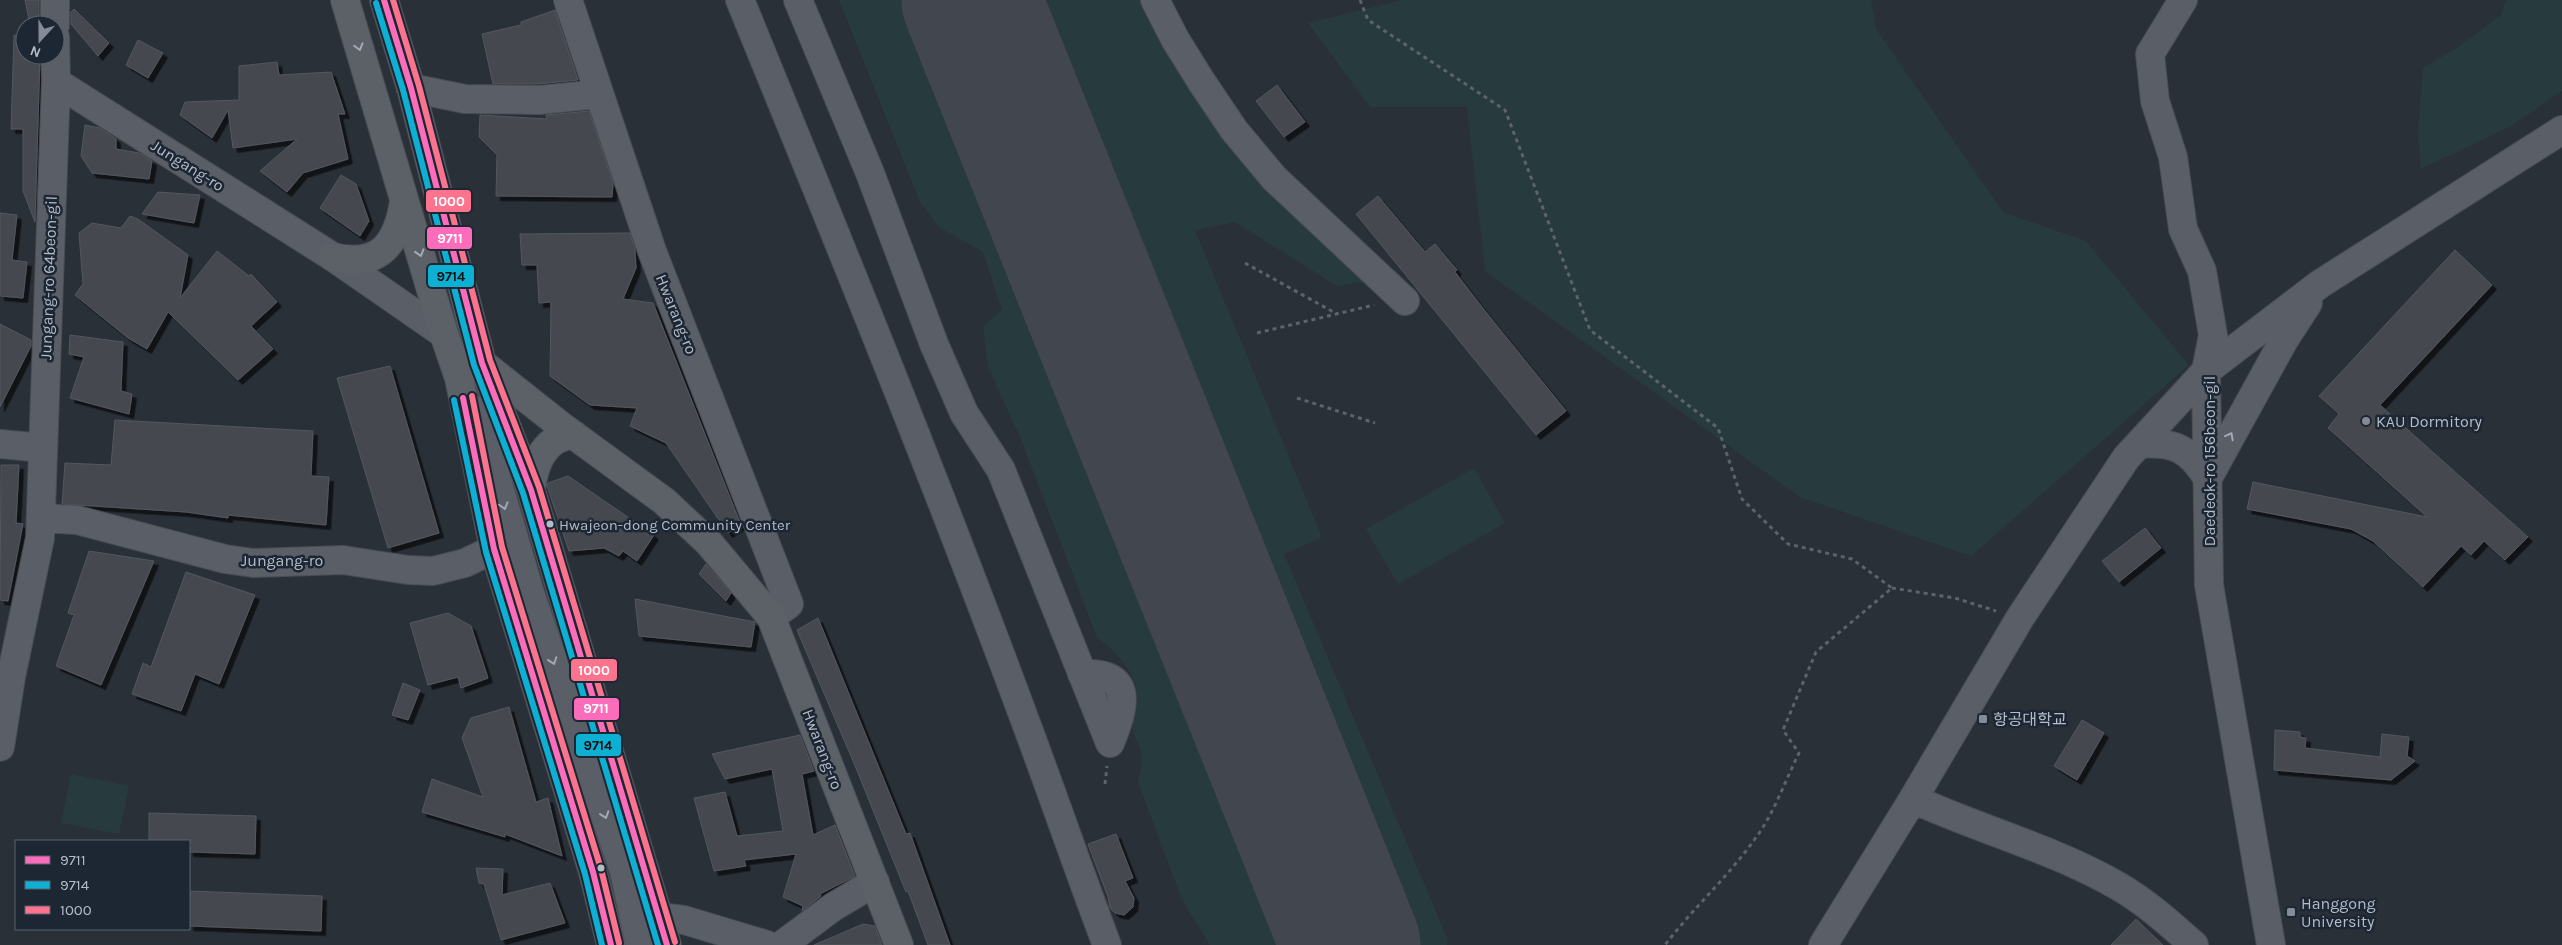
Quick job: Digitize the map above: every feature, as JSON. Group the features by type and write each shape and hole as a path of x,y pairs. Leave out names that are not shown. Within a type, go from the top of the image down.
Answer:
{"main road":[{"path":"345,0 404,202 459,378 494,550 593,872 611,945"},
{"path":"384,0 410,88 482,363 531,490 667,945"},
{"path":"333,257 358,260 388,246 399,227 404,202"},
{"name":"Hwarang-ro","path":"444,334 574,435 664,500 709,543 772,617 899,945"},
{"path":"531,490 537,461 547,446 560,438 574,435"}],"street":[{"path":"54,0 55,15"},
{"name":"Hwarang-ro","path":"568,0 652,251 789,604 772,617"},
{"path":"740,0 828,215 957,544 1023,715 1107,945"},
{"path":"798,0 870,173 934,344 964,413 1000,470 1082,674"},
{"path":"1155,0 1175,38 1234,130 1268,171 1403,300"},
{"path":"1823,945 1913,799 2020,618 2126,458 2206,371 2213,335 2202,272 2183,229 2173,157 2155,101 2150,54 2183,0"},
{"name":"Jungang-ro 64beon-gil","path":"0,747 4,701 40,538 56,65"},
{"name":"Jungang-ro","path":"56,82 333,257 444,334"},
{"path":"410,88 465,99 538,100 599,94"},
{"name":"Daedeok-ro 156beon-gil","path":"2271,945 2209,585 2206,371 2320,284 2562,130"},
{"path":"2139,444 2161,442 2182,449 2197,461 2208,479 2284,340 2320,284"},
{"path":"459,378 485,439 530,593 624,872 640,945"},
{"path":"0,444 42,448"},
{"name":"Jungang-ro","path":"41,518 78,520 225,559 253,563 343,560 408,570 433,571 465,564 494,550"},
{"path":"1913,799 2048,852 2118,886 2160,915 2194,945"},
{"path":"638,850 652,945"},
{"path":"782,945 833,907 875,882"},
{"path":"658,917 684,920 767,945"}],"path":[{"path":"1360,0 1368,20 1505,110 1590,330 1718,428 1742,500 1788,544 1852,559 1892,588 1955,598 2020,618"},
{"path":"1245,263 1338,314"},
{"path":"1257,333 1403,300"},
{"path":"1297,398 1375,423"},
{"path":"1665,945 1679,926 1728,874 1759,834 1798,753 1782,730 1816,652 1892,588"}],"green space":[{"path":"839,0 945,0 1324,945 1210,945 1182,900 1138,782 1142,756 1133,730 1137,700 1134,681 1118,656 1097,637 1020,437 988,367 983,326 1002,310 983,252 940,228 920,202"},
{"path":"1011,0 1142,0 1372,281 1337,286 1235,222 1195,230 1322,537 1284,554 1448,940 1447,945 1387,945"},
{"path":"1403,0 1871,0 1876,29 2003,212 2086,241 2189,365 1971,556 1800,497 1485,271 1467,107 1370,107 1308,23"},
{"path":"2506,0 2562,0 2562,91 2511,126 2421,169 2418,135 2423,68 2461,45 2501,15"},
{"path":"1474,468 1505,523 1398,584 1366,529"},
{"path":"71,774 129,786 119,834 61,823"}],"building":[{"path":"25,0 39,0 39,15 28,15"},
{"path":"74,9 109,43 98,56 71,24 71,12"},
{"path":"555,10 578,80 538,84 493,84 482,34 521,25 521,22"},
{"path":"14,35 15,65 40,65 35,222 23,191 23,129 11,129"},
{"path":"138,40 163,53 148,78 126,65"},
{"path":"277,62 279,75 331,72 345,114 338,114 348,159 303,173 287,192 260,171 297,139 233,148 228,110 212,138 180,115 185,102 239,100 239,66"},
{"path":"1277,85 1305,122 1284,137 1256,101"},
{"path":"589,111 613,183 612,197 496,196 497,155 479,137 480,115 547,119 546,115"},
{"path":"85,125 100,128 116,139 116,149 139,153 152,161 149,179 92,173 81,156"},
{"path":"341,175 356,184 369,221 360,236 320,208"},
{"path":"158,192 200,195 194,223 142,214"},
{"path":"1378,196 1425,252 1435,244 1457,270 1455,272 1485,311 1566,411 1536,435 1356,214"},
{"path":"0,213 17,215 12,260 27,262 23,298 0,296"},
{"path":"130,216 138,219 188,255 180,298 217,251 249,276 251,274 277,302 251,326 273,349 238,380 168,312 147,349 128,338 75,295 83,284 79,233 92,223 121,228"},
{"path":"630,233 635,250 636,268 623,299 653,303 741,525 728,533 666,443 630,426 637,408 590,405 550,376 551,302 539,303 537,265 522,265 520,234"},
{"name":"KAU Dormitory","path":"2455,250 2492,285 2380,405 2528,537 2505,560 2484,541 2471,555 2461,546 2423,587 2373,541 2351,529 2247,509 2253,482 2427,517 2328,428 2339,414 2319,396"},
{"path":"0,324 31,340 31,346 0,407"},
{"path":"70,335 123,342 121,391 132,394 129,414 70,398 84,357 69,354"},
{"path":"390,366 439,533 388,548 337,378"},
{"path":"115,420 313,431 311,476 329,477 326,525 228,515 228,518 186,512 62,504 65,463 111,465"},
{"path":"1,465 19,465 16,523 23,524 8,601 0,600"},
{"path":"568,476 654,535 637,561 623,551 619,556 604,548 569,551 547,486 548,483"},
{"path":"2145,528 2161,548 2119,582 2102,561"},
{"path":"89,551 154,561 101,685 56,666 74,615 68,613"},
{"path":"706,564 731,593 726,601 699,574"},
{"path":"186,572 255,595 219,684 195,674 181,711 132,694 143,663 151,667"},
{"path":"635,599 755,622 751,647 639,636"},
{"path":"448,613 471,626 488,678 461,688 458,677 428,685 410,623"},
{"path":"818,618 906,834 910,833 950,945 928,945 908,891 906,892 797,630"},
{"path":"403,683 420,690 408,720 392,715"},
{"path":"509,707 536,802 548,798 562,856 505,834 505,837 422,812 432,779 483,797 462,738 471,718"},
{"path":"2082,720 2104,733 2077,780 2054,766"},
{"path":"2275,730 2300,732 2300,737 2306,738 2305,748 2380,757 2382,734 2409,737 2407,756 2415,761 2391,780 2274,770"},
{"path":"800,735 814,771 802,774 813,835 835,825 855,876 820,894 821,896 802,911 803,906 783,897 796,854 744,860 746,866 714,871 694,798 725,792 737,836 783,831 772,769 725,779 712,754"},
{"path":"149,813 256,816 255,854 190,852 190,840 149,840"},
{"path":"1116,834 1133,878 1125,881 1134,898 1133,907 1124,915 1115,913 1110,908 1108,897 1088,844"},
{"path":"476,868 503,869 502,895 550,883 565,923 501,940 484,884 479,883"},
{"path":"190,891 322,896 321,931 190,926"},
{"path":"2136,919 2163,945 2111,945"},
{"path":"863,924 875,926 882,945 814,945"}],"runway":[{"path":"971,0 1351,945"}],"transit line":[{"name":"9711","path":"384,0 411,88 482,363 531,490 667,945"},
{"name":"1000","path":"393,0 419,86 490,360 539,487 675,942"},
{"name":"9714","path":"376,3 403,90 474,365 523,493 658,945"},
{"name":"1000","path":"472,396 502,547 601,869 619,943"},
{"name":"9711","path":"463,398 494,549 593,872 611,945"},
{"name":"9714","path":"454,400 486,552 585,874 602,945"}],"place":[{"name":"KAU Dormitory","path":"2366,421"},
{"name":"Hwajeon-dong Community Center","path":"550,524"},
{"name":"항공대학교","path":"1983,719"},
{"name":"Hanggong University","path":"2291,912"}]}
